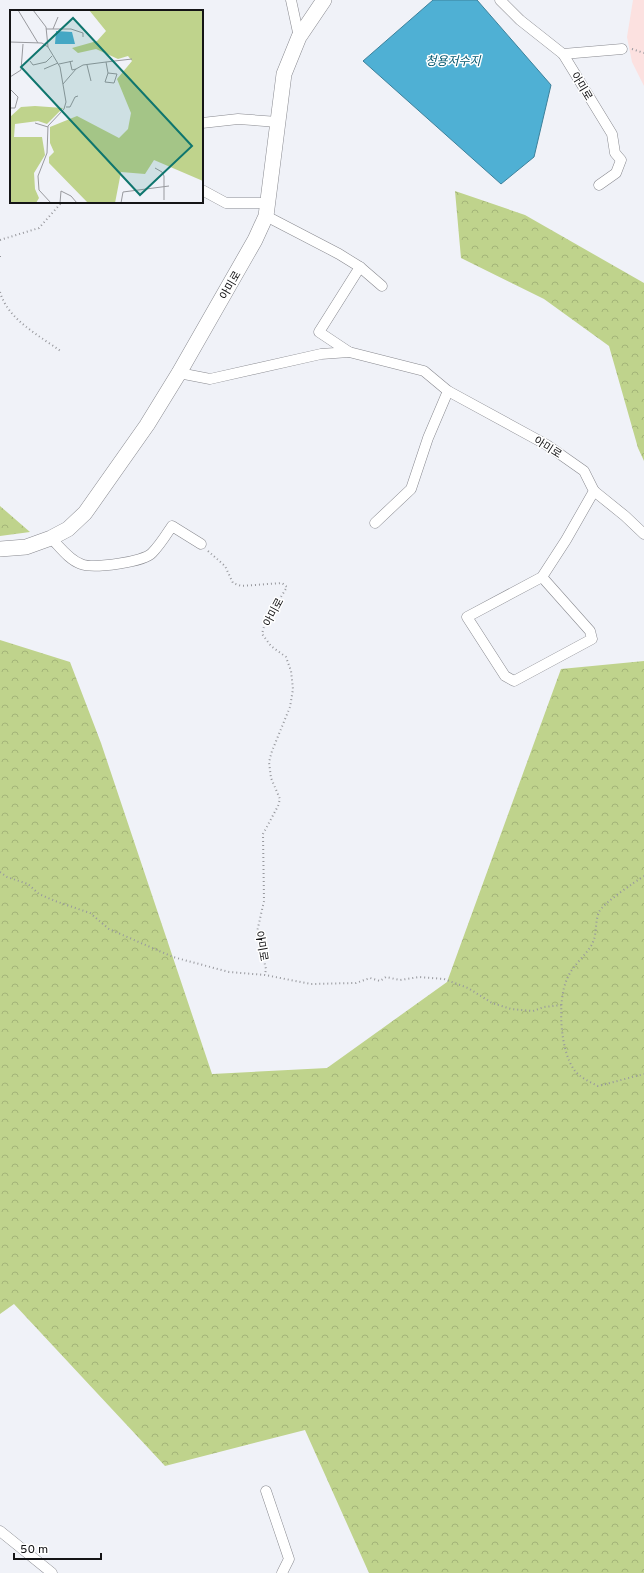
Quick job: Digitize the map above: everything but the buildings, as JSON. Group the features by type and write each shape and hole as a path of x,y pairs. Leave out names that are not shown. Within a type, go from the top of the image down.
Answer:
{"main road":[{"name":"아미로","path":"0,549 26,547 51,538 68,529 85,513 147,425 179,373 255,240 267,210 284,74 299,37 324,0"}],"street":[{"path":"291,0 299,37"},
{"name":"아미로","path":"500,0 520,20 564,54 612,134 615,153 621,160 616,173 599,185"},
{"path":"564,54 622,49"},
{"path":"203,123 238,119 278,122"},
{"path":"203,191 226,203 267,210 360,267 382,286"},
{"path":"349,352 318,332 360,267"},
{"name":"아미로","path":"179,373 210,379 321,354 349,352 424,371 448,391 547,445 584,471 594,491 625,516 644,534"},
{"path":"376,523 411,489 428,438 448,391"},
{"path":"542,577 590,631 592,639 514,681 505,676 467,617 542,577 566,540 594,491"},
{"path":"51,538 69,557 82,564 105,566 136,560 152,554 172,526 202,544"},
{"path":"266,1491 289,1559 282,1573"},
{"path":"0,1531 52,1573"}],"path":[{"path":"0,240 39,228 61,203"},
{"path":"0,292 3,303 17,319 62,352"},
{"name":"아미로","path":"202,544 225,566 233,583 241,586 282,583 287,587 265,623 262,634 271,646 286,657 291,671 293,689 290,707 269,762 271,778 280,799 278,806 263,834 264,902 257,932 266,968 265,975"},
{"path":"0,872 7,877 28,884 40,894 55,901 90,913 109,929 173,957 229,972 265,975 311,984 356,983 370,978 380,981 386,977 400,980 419,976 444,979 468,988 492,1003 512,1009 533,1011 544,1007 562,1005"},
{"path":"644,876 615,896 599,911 592,944 573,967 566,980 562,1005 563,1040 570,1063 576,1072 598,1086 644,1074"}],"shaded area":[{"path":"633,0 644,0 644,86 632,62 627,37"}],"green space":[{"path":"455,191 525,215 644,283 644,461 638,448 609,346 544,299 461,258"},
{"path":"0,506 30,532 0,536"},
{"path":"0,640 70,662 101,743 212,1074 327,1068 447,982 561,669 644,661 644,1573 369,1573 305,1430 165,1466 14,1304 0,1314"}],"water":[{"name":"청용저수지","path":"433,0 477,0 551,85 534,157 501,184 363,61"}]}
